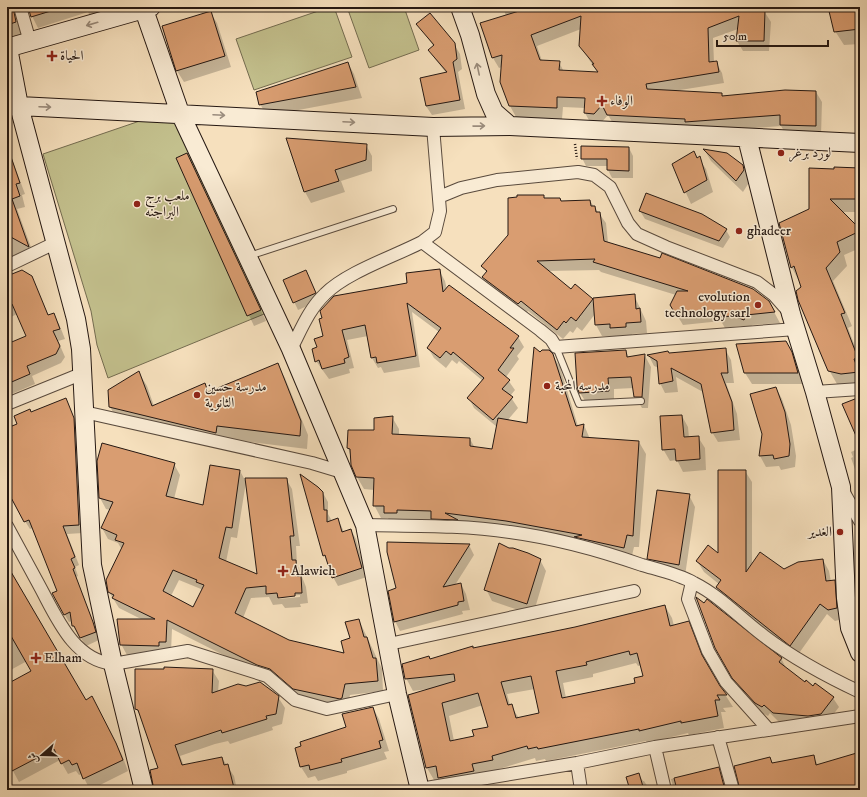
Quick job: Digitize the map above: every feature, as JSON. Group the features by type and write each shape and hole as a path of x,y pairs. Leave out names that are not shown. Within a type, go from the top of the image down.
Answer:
{"street":[{"path":"20,7 30,42"},
{"path":"460,7 470,35 486,94 494,112 510,126"},
{"path":"144,790 113,664 92,564 81,374 81,349 76,319 56,243 13,104 8,48 146,8 180,113 291,349 365,525 398,694 420,790 577,763 655,747 860,716"},
{"path":"13,104 433,127 510,126 860,143"},
{"path":"291,349 314,306 338,282 422,242 435,232 438,222 439,197 433,127"},
{"path":"747,138 794,322 841,487 846,598 850,628 860,653"},
{"path":"439,197 461,188 497,180 578,172 594,175 602,179 610,187 628,223 637,234 673,250 757,282 774,295 794,322"},
{"path":"422,242 540,330 551,339 556,347 794,322"},
{"path":"7,266 56,243"},
{"path":"7,404 81,374"},
{"path":"815,392 860,388"},
{"path":"84,412 312,463 342,472"},
{"path":"841,487 860,521"},
{"path":"365,525 473,528 510,532 567,543 626,559 692,582 716,596 763,635 789,654 816,671 860,692"},
{"path":"7,526 63,629 89,656 103,663 113,664 188,651 267,676 295,700 328,709 398,694"},
{"path":"692,582 688,599 708,651 726,682 769,730"},
{"path":"389,644 634,591"},
{"path":"718,737 733,790"},
{"path":"655,747 665,790"},
{"path":"577,763 581,790"}],"lane":[{"path":"248,257 393,209"},
{"path":"556,347 579,404 641,400"}],"path":[{"path":"573,129 578,172"}],"shaded area":[{"path":"330,7 334,7 352,57 254,90 236,39"},
{"path":"347,7 404,7 419,50 369,68"},
{"name":"ملعب برج البراجنه","path":"169,111 269,312 108,378 97,345 91,311 43,154"}],"building":[{"path":"7,7 13,7 16,22 7,25"},
{"path":"28,7 54,7 54,10 31,17"},
{"path":"532,7 731,7 765,10 764,41 736,41 739,16 708,28 709,62 717,61 719,72 646,84 647,89 722,93 722,96 785,90 816,91 816,126 780,125 780,115 685,122 685,119 607,115 602,105 594,114 584,113 585,98 557,97 557,108 509,106 500,82 502,55 492,58 480,23","holes":["581,16 579,46 594,64 592,64 598,72 559,70 560,61 540,60 531,35"]},
{"path":"828,7 860,7 860,29 834,32"},
{"path":"211,11 225,56 176,71 162,26"},
{"path":"430,13 455,43 457,59 453,62 460,100 426,106 420,78 447,72 428,50 434,45 416,24"},
{"path":"348,62 356,87 259,105 256,92"},
{"path":"286,138 367,144 366,160 335,170 339,181 304,192"},
{"path":"581,146 629,147 629,171 607,170 607,159 581,159"},
{"path":"703,149 727,153 743,165 744,170 736,181"},
{"path":"7,151 9,151 20,183 16,184 20,196 12,199 29,247 7,235"},
{"path":"694,151 697,158 700,156 707,180 684,193 672,164"},
{"path":"187,153 261,310 247,316 176,158"},
{"path":"834,167 860,168 860,199 830,199 860,229 860,231 837,242 840,252 826,268 845,313 841,314 858,358 854,359 859,372 841,374 828,371 798,300 796,291 801,287 794,266 791,268 779,223 809,209 809,168 834,169"},
{"path":"646,193 702,214 727,229 719,241 639,211"},
{"path":"517,195 544,195 544,198 560,198 561,201 590,200 591,206 595,206 596,212 600,212 604,241 660,258 662,253 753,289 769,301 775,312 746,315 744,320 734,316 718,317 717,311 676,315 670,305 677,291 688,291 593,262 595,259 537,261 571,289 575,284 593,299 576,321 571,317 566,323 564,321 557,330 521,301 518,304 482,277 487,271 481,266 508,235 508,198 517,197"},
{"path":"440,269 443,292 449,285 519,336 510,348 514,348 498,370 510,380 502,389 513,397 493,420 467,398 484,378 453,352 451,355 446,351 440,358 427,348 441,328 407,303 416,356 377,363 376,357 371,358 365,325 342,330 349,357 344,359 345,363 322,369 319,360 315,362 312,349 317,347 314,339 323,336 319,319 322,318 320,311 334,296 407,283 406,273"},
{"path":"22,270 32,276 48,315 54,313 60,329 53,331 60,346 56,354 27,366 30,374 7,384 7,344 26,336 12,304 7,307 7,276"},
{"path":"306,270 316,293 293,303 283,280"},
{"path":"635,294 636,309 640,308 641,322 626,323 626,327 610,328 610,324 595,325 593,298"},
{"path":"786,341 792,352 798,373 744,373 736,344"},
{"path":"534,347 540,352 542,350 549,350 553,354 576,426 584,424 582,437 639,441 633,536 627,535 624,548 574,537 582,535 506,521 445,513 458,520 431,519 431,511 397,510 397,513 384,513 384,506 373,506 374,478 356,477 351,465 350,449 347,448 348,430 374,430 374,418 393,416 392,434 470,438 470,446 492,449 498,418 527,423"},
{"path":"726,348 728,373 721,373 732,402 734,430 711,433 701,384 671,368 673,381 659,384 657,361 647,355 668,351 669,353"},
{"path":"626,350 627,357 645,354 642,397 634,397 631,377 608,378 609,391 579,393 577,386 575,353"},
{"path":"278,363 301,421 300,436 217,426 216,433 109,407 108,390 139,371 152,406 205,383 208,392"},
{"path":"776,387 785,412 790,444 789,456 774,459 773,455 759,456 762,434 750,394"},
{"path":"860,397 860,445 842,404"},
{"path":"66,398 74,418 79,525 63,526 75,557 71,559 75,568 73,569 96,632 80,638 74,626 72,626 70,612 64,615 52,593 57,591 29,520 24,522 7,490 7,428 17,424 14,416 30,409 31,412"},
{"path":"682,415 684,437 699,436 700,459 676,461 675,449 662,450 660,416"},
{"path":"102,443 175,463 166,496 203,505 210,465 240,470 232,528 226,527 219,558 257,574 245,478 287,478 294,536 290,536 292,560 296,560 297,576 301,576 302,593 295,593 295,596 278,598 277,593 266,594 266,586 246,588 235,613 289,640 344,653 341,641 350,638 345,622 359,619 364,637 367,637 373,658 376,658 378,681 345,684 342,698 340,699 293,689 270,669 257,665 167,620 166,642 159,642 159,646 120,645 117,619 155,619 112,598 114,595 108,592 106,580 124,543 115,540 117,535 101,528 113,502 99,498 97,461","holes":["173,570 197,580 196,582 204,585 193,607 163,591"]},
{"path":"718,470 746,470 746,572 760,552 784,569 798,562 823,559 826,581 835,580 837,608 828,610 820,604 790,646 716,587 721,580 696,561 708,545 718,553"},
{"path":"300,474 323,492 324,510 327,510 327,522 338,518 342,532 351,529 362,568 332,578 325,555 323,556"},
{"path":"657,490 690,494 679,565 647,559"},
{"path":"387,542 470,544 443,587 461,583 464,601 458,602 458,605 394,622 388,591 396,588 387,552"},
{"path":"499,543 541,559 527,604 484,590"},
{"path":"7,565 86,700 92,696 123,760 83,779 77,763 72,765 69,760 61,764 54,749 12,771 7,762 7,684 31,671 7,629"},
{"path":"856,577 860,577 860,597 857,598"},
{"path":"696,597 704,603 707,599 782,658 779,662 805,682 806,680 813,686 815,683 834,697 821,714 808,716 773,713 764,705 762,707 755,703 732,678 715,648"},
{"path":"665,605 670,626 689,621 702,655 727,695 717,695 720,700 715,700 718,716 681,723 681,721 639,731 639,729 538,749 537,747 528,749 527,746 492,756 493,760 472,764 474,771 438,778 436,766 426,768 408,695 455,681 454,674 405,679 402,664 429,656 430,659 473,646 473,648 575,627","holes":["629,651 630,655 637,653 643,676 634,678 635,683 562,698 556,671 587,665 586,662","531,676 539,713 516,718 512,704 508,705 501,682","478,693 488,727 472,730 474,736 450,741 442,703"]},
{"path":"164,667 213,669 212,693 238,684 246,686 260,682 279,696 276,714 266,716 267,719 222,733 221,730 175,745 182,765 222,757 224,765 228,764 234,788 225,790 154,790 150,770 158,768 138,710 135,709 135,669 164,669"},
{"path":"373,707 383,740 379,741 381,748 341,759 342,762 310,770 309,765 300,767 295,748 301,746 300,742 346,727 342,714"},
{"path":"860,752 860,790 780,790 779,786 762,790 740,790 734,766 770,757 772,763 814,755 816,765"},
{"path":"719,767 725,790 677,790 674,778"},
{"path":"639,773 644,790 630,790 626,777"}],"place":[{"name":"الحياة","path":"52,56"},
{"name":"الوفاء","path":"602,101"},
{"name":"لورد برغر","path":"781,153"},
{"name":"ملعب برج البراجنه","path":"137,204"},
{"name":"ghadeer","path":"739,231"},
{"name":"evolution technology sarl","path":"758,305"},
{"name":"مدرسه المحبة","path":"547,386"},
{"name":"مدرسة حسين الثانوية","path":"197,395"},
{"name":"الغدير","path":"840,532"},
{"name":"Alawieh","path":"283,571"},
{"name":"Elham","path":"36,658"}]}
